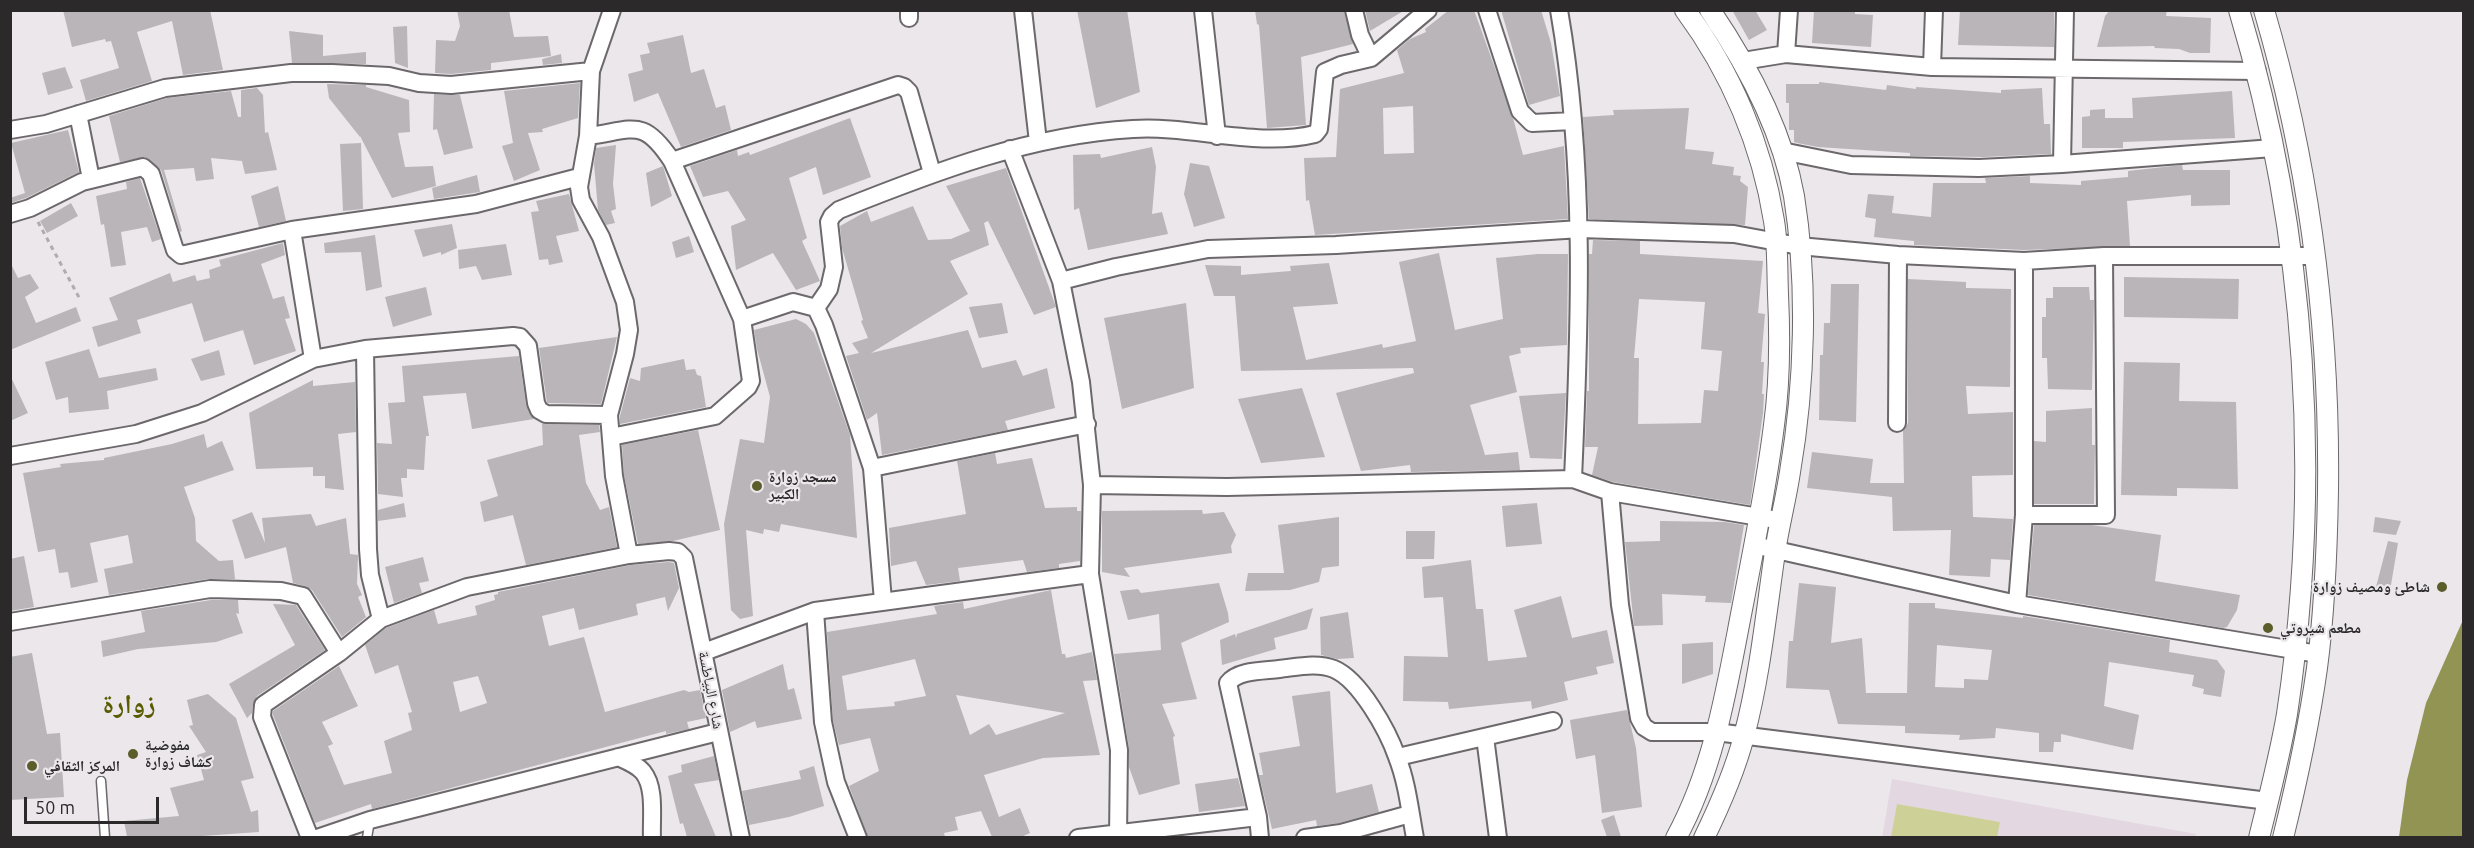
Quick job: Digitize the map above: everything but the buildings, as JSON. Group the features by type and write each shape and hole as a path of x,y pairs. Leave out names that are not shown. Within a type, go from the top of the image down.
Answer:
{"street":[{"path":"310,837 262,717 263,705 339,653 381,619 467,587 629,555 614,476 609,415 629,330 625,302 601,237 581,200 579,177 588,136 591,71 612,10"},
{"path":"1023,10 1038,142"},
{"path":"1203,10 1217,136"},
{"path":"1354,10 1360,35 1371,58"},
{"path":"816,308 829,289 834,267 829,222 839,210 932,173 1010,148 1038,142 1131,129 1155,128 1217,136 1285,138 1315,134 1319,129 1325,72 1341,65 1371,58 1428,10"},
{"path":"1487,10 1520,111 1532,123 1573,121"},
{"path":"1559,10 1569,68 1580,229 1574,479"},
{"path":"1676,837 1694,801 1716,732 1754,545 1775,422 1779,319 1776,242 1769,196 1748,124 1719,64 1685,10"},
{"path":"1704,837 1721,804 1744,736 1761,649 1775,550 1791,471 1802,359 1803,304 1794,195 1782,151 1759,92 1743,61 1710,10"},
{"path":"1786,54 1789,10"},
{"path":"1932,67 1934,10"},
{"path":"2062,164 2065,10"},
{"path":"2239,10 2257,71 2287,225 2300,347 2306,448 2304,535 2294,650 2286,715 2259,837"},
{"path":"2264,10 2294,130 2314,256 2325,350 2328,432 2326,577 2318,654 2305,742 2283,837"},
{"path":"1743,61 1786,54 1932,67 2257,71"},
{"path":"10,130 46,124 165,88 291,74 332,73 389,76 419,83 451,85 591,71"},
{"path":"672,161 898,86 904,87 909,92 932,173"},
{"path":"78,114 91,179"},
{"path":"588,136 639,129 649,133 659,142 672,161 742,319 751,381 748,387 715,416 611,437"},
{"path":"1010,148 1061,281 1082,382 1092,485 1090,574 1119,750 1118,835"},
{"path":"1782,151 1851,165 1979,168 2273,148"},
{"path":"10,214 30,208 91,179 143,167 152,174 175,250 181,255 292,230 476,204 579,177"},
{"path":"1061,281 1116,267 1208,249 1336,245 1580,229 1734,234 1799,246 1898,255 2024,261 2104,256 2314,256"},
{"path":"292,230 313,360"},
{"path":"1897,423 1898,255"},
{"path":"2024,515 2106,515 2104,256"},
{"path":"2017,604 2024,515 2024,261"},
{"path":"742,319 793,302 816,308"},
{"path":"816,308 824,325 872,468 883,601"},
{"path":"10,456 136,434 191,416 313,360 365,350 446,341 520,337 528,346 539,410 546,414 609,415"},
{"path":"365,350 368,549 370,575 381,619"},
{"path":"872,468 1087,424"},
{"path":"1092,485 1251,486 1574,479 1610,492 1781,521"},
{"path":"1610,492 1620,605 1639,718 1644,727 1652,732 1716,732 2268,801"},
{"path":"1754,545 2017,604 2318,654"},
{"name":"شارع البياطسة","path":"629,555 669,551 678,552 684,558 741,837"},
{"path":"704,652 815,610 1090,574"},
{"path":"10,622 210,589 281,591 303,596 339,653"},
{"path":"815,610 824,722 836,782 858,837"},
{"path":"1260,837 1258,817 1228,683 1233,677 1244,674 1314,665 1335,669 1357,688 1373,708 1398,757 1415,837"},
{"path":"1398,757 1553,721"},
{"path":"316,837 370,820 718,732"},
{"path":"1485,737 1498,837"},
{"path":"618,757 642,771 647,779 650,794 651,837"},
{"path":"1305,837 1341,833 1410,814"},
{"path":"1078,837 1118,835 1258,817"}],"lane":[{"path":"101,781 105,837"},
{"path":"367,837 370,820"}],"path":[{"path":"30,208 81,301"}],"shaded area":[{"path":"2463,620 2463,837 2399,837 2407,780 2426,703"},
{"path":"1892,779 2196,834 2195,838 1882,838"},
{"path":"1897,804 2000,822 1997,837 1891,837"}],"place":[{"name":"مسجد زوارة الكبير","path":"757,486"},
{"name":"شاطئ ومصيف زوارة","path":"2442,587"},
{"name":"مطعم شيروتي","path":"2268,628"},
{"name":"مفوضية كشاف زوارة","path":"133,754"},
{"name":"المركز الثقافي","path":"32,766"}],"district":[{"name":"زوارة","path":"129,704"}]}
